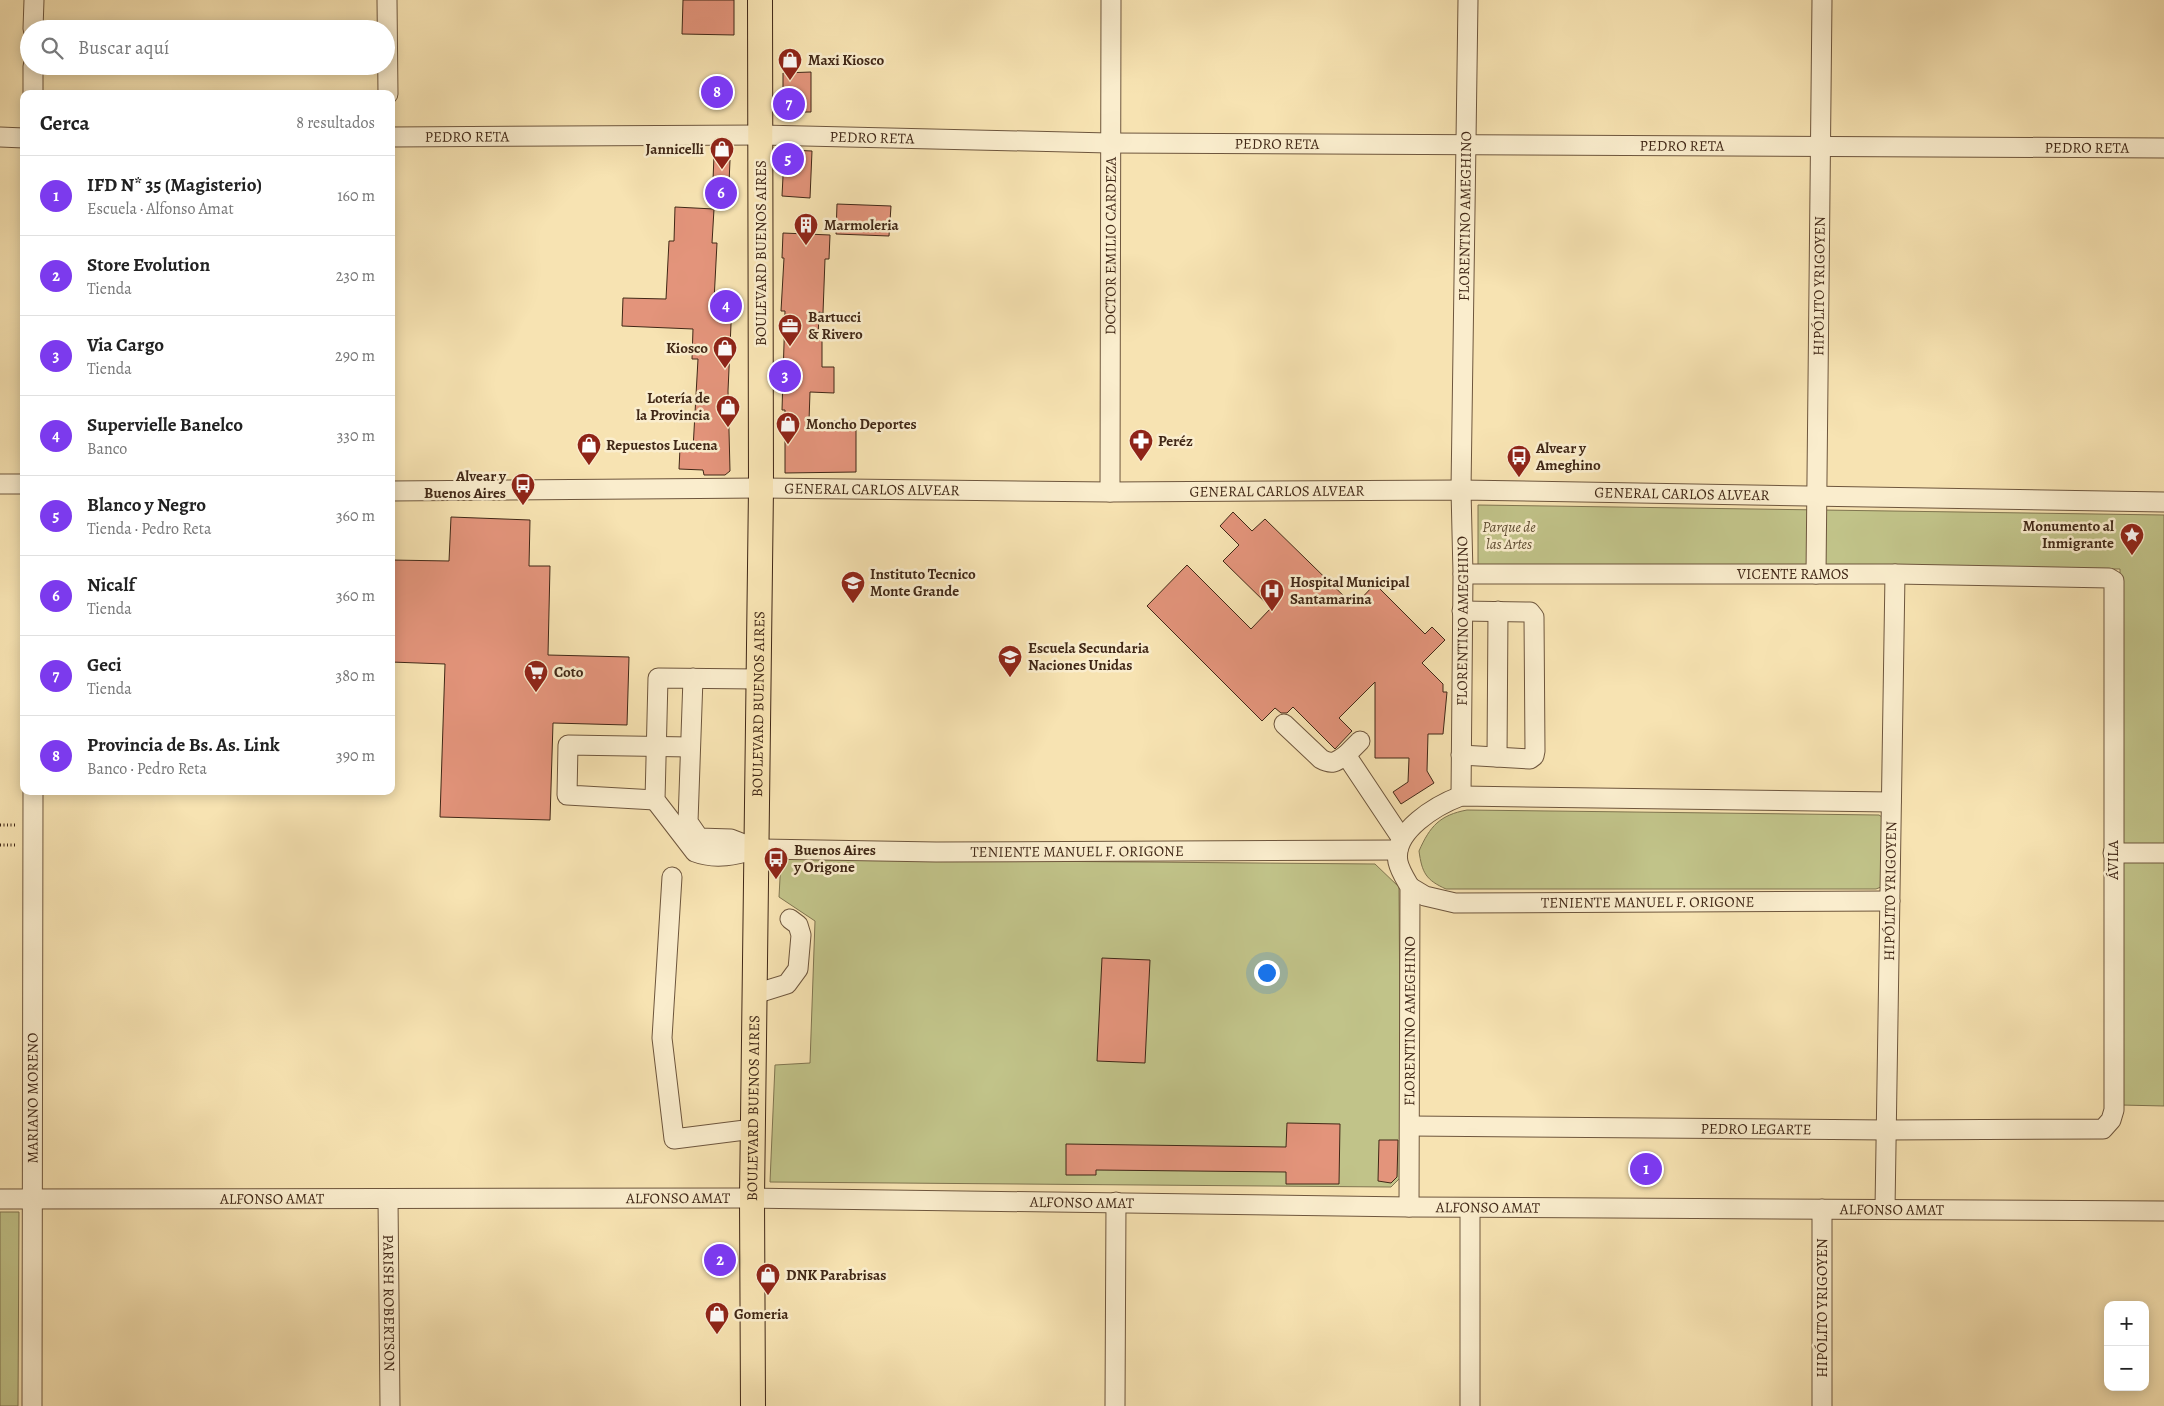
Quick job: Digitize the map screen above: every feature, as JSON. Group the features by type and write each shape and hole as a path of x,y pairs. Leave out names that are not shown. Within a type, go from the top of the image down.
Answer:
{"main road":[{"name":"BOULEVARD BUENOS AIRES","path":"753,1406 752,1198 757,678 761,488 760,0"}],"street":[{"path":"33,20 34,0"},
{"path":"388,0 388,20"},
{"name":"DOCTOR EMILIO CARDEZA","path":"1110,492 1109,143 1111,0"},
{"name":"FLORENTINO AMEGHINO","path":"1461,796 1463,574 1461,490 1468,0"},
{"name":"HIPÓLITO YRIGOYEN","path":"1816,574 1822,0"},
{"path":"33,75 33,90"},
{"path":"388,75 388,90"},
{"name":"PEDRO RETA","path":"395,137 761,135 1109,143 2164,148"},
{"path":"0,137 20,138"},
{"path":"0,484 20,484"},
{"name":"GENERAL CARLOS ALVEAR","path":"395,492 761,488 1110,492 1461,490 1817,498 2164,502"},
{"name":"VICENTE RAMOS","path":"1463,574 1895,574 2109,578 2114,581 2115,588"},
{"name":"HIPÓLITO YRIGOYEN","path":"1885,1209 1895,574"},
{"name":"ÁVILA","path":"2103,1129 2112,1120 2114,1110 2115,588"},
{"path":"1497,757 1498,611"},
{"path":"1461,755 1530,759 1534,756 1535,751 1534,617 1530,612 1462,612"},
{"path":"756,849 730,857 702,855 695,852 655,800 658,678 757,678"},
{"path":"693,678 688,822 699,838 731,839 756,849"},
{"path":"1284,724 1321,759 1328,763 1335,763 1360,742"},
{"path":"655,800 567,795 568,745 690,747"},
{"path":"1346,755 1400,844 1428,813 1446,802 1461,796 1891,802"},
{"name":"MARIANO MORENO","path":"32,1406 33,795"},
{"name":"FLORENTINO AMEGHINO","path":"1400,844 1398,862 1410,887 1409,1208"},
{"name":"TENIENTE MANUEL F. ORIGONE","path":"756,849 936,852 1400,844"},
{"path":"2113,853 2164,853"},
{"path":"672,877 662,1038 674,1139 753,1129"},
{"name":"TENIENTE MANUEL F. ORIGONE","path":"1410,887 1425,896 1455,903 1890,901"},
{"path":"755,994 787,984 798,968 801,935 798,925 790,919"},
{"name":"PEDRO LEGARTE","path":"1410,1126 1886,1130 2103,1129"},
{"name":"ALFONSO AMAT","path":"0,1199 752,1198 1116,1202 1409,1208 2164,1211"},
{"name":"PARISH ROBERTSON","path":"388,1199 390,1406"},
{"path":"1115,1406 1116,1202"},
{"path":"1470,1208 1470,1406"},
{"name":"HIPÓLITO YRIGOYEN","path":"1822,1209 1822,1406"}],"green space":[{"name":"Parque de las Artes","path":"1478,505 2164,515 2164,1106 2121,1105 2120,569 1478,566"},
{"path":"1467,810 1879,815 1882,817 1881,887 1876,889 1446,889 1429,879 1426,875 1419,851 1427,835 1437,823 1450,815"},
{"path":"781,859 1375,864 1399,887 1401,1177 1391,1187 770,1182 775,1065 810,1063 815,921 779,897"},
{"path":"0,1212 19,1212 18,1406 0,1406"}],"building":[{"path":"683,0 734,0 734,35 682,34"},
{"path":"811,72 811,112 783,112 783,73"},
{"path":"789,150 812,151 810,198 782,196 784,157"},
{"path":"714,155 724,155 730,160 728,207 712,206"},
{"path":"837,204 891,206 889,236 836,234"},
{"path":"675,207 714,209 712,243 717,243 714,301 732,302 728,391 730,471 725,475 704,475 703,470 679,469 680,448 693,449 698,359 692,359 693,329 622,326 623,298 666,299 669,241 674,241"},
{"path":"783,233 830,235 829,259 825,259 823,313 819,312 818,340 822,340 822,367 834,367 834,393 810,392 809,421 856,421 856,472 785,473 785,410 782,410 785,311 781,311 784,258 782,258"},
{"path":"1233,512 1252,531 1265,519 1354,606 1375,584 1425,634 1432,627 1445,640 1422,663 1443,684 1443,692 1447,692 1443,734 1428,734 1427,771 1434,783 1401,804 1393,792 1408,782 1409,758 1375,758 1375,682 1339,718 1352,731 1335,749 1293,707 1287,713 1281,713 1275,708 1262,721 1147,606 1187,565 1251,629 1271,608 1223,561 1239,545 1220,526"},
{"name":"Coto","path":"451,517 530,520 529,566 550,566 548,655 629,657 627,725 553,723 550,820 440,817 445,664 395,662 395,560 449,561"},
{"path":"1102,958 1150,960 1145,1063 1097,1061"},
{"path":"1287,1123 1340,1124 1339,1184 1286,1184 1286,1172 1096,1170 1096,1175 1066,1175 1066,1144 1286,1147"},
{"path":"1379,1140 1398,1140 1397,1177 1391,1183 1378,1181"}],"place":[{"name":"Maxi Kiosco","path":"790,81"},
{"name":"Provincia de Bs. As. Link","path":"717,92"},
{"name":"Geci","path":"789,104"},
{"name":"Blanco y Negro","path":"788,159"},
{"name":"Jannicelli","path":"722,170"},
{"name":"Nicalf","path":"721,193"},
{"name":"Marmoleria","path":"806,246"},
{"name":"Supervielle Banelco","path":"726,306"},
{"name":"Bartucci & Rivero","path":"790,347"},
{"name":"Kiosco","path":"725,369"},
{"name":"Via Cargo","path":"785,376"},
{"name":"Lotería de la Provincia","path":"728,428"},
{"name":"Moncho Deportes","path":"788,445"},
{"name":"Peréz","path":"1141,462"},
{"name":"Repuestos Lucena","path":"589,466"},
{"name":"Alvear y Ameghino","path":"1519,478"},
{"name":"Alvear y Buenos Aires","path":"523,506"},
{"name":"Monumento al Inmigrante","path":"2132,556"},
{"name":"Instituto Tecnico Monte Grande","path":"853,604"},
{"name":"Hospital Municipal Santamarina","path":"1272,612"},
{"name":"Escuela Secundaria Naciones Unidas","path":"1010,678"},
{"name":"Coto","path":"536,693"},
{"name":"Buenos Aires y Origone","path":"776,880"},
{"name":"IFD N* 35 (Magisterio)","path":"1646,1169"},
{"name":"Store Evolution","path":"720,1260"},
{"name":"DNK Parabrisas","path":"768,1296"},
{"name":"Gomeria","path":"717,1335"}]}
